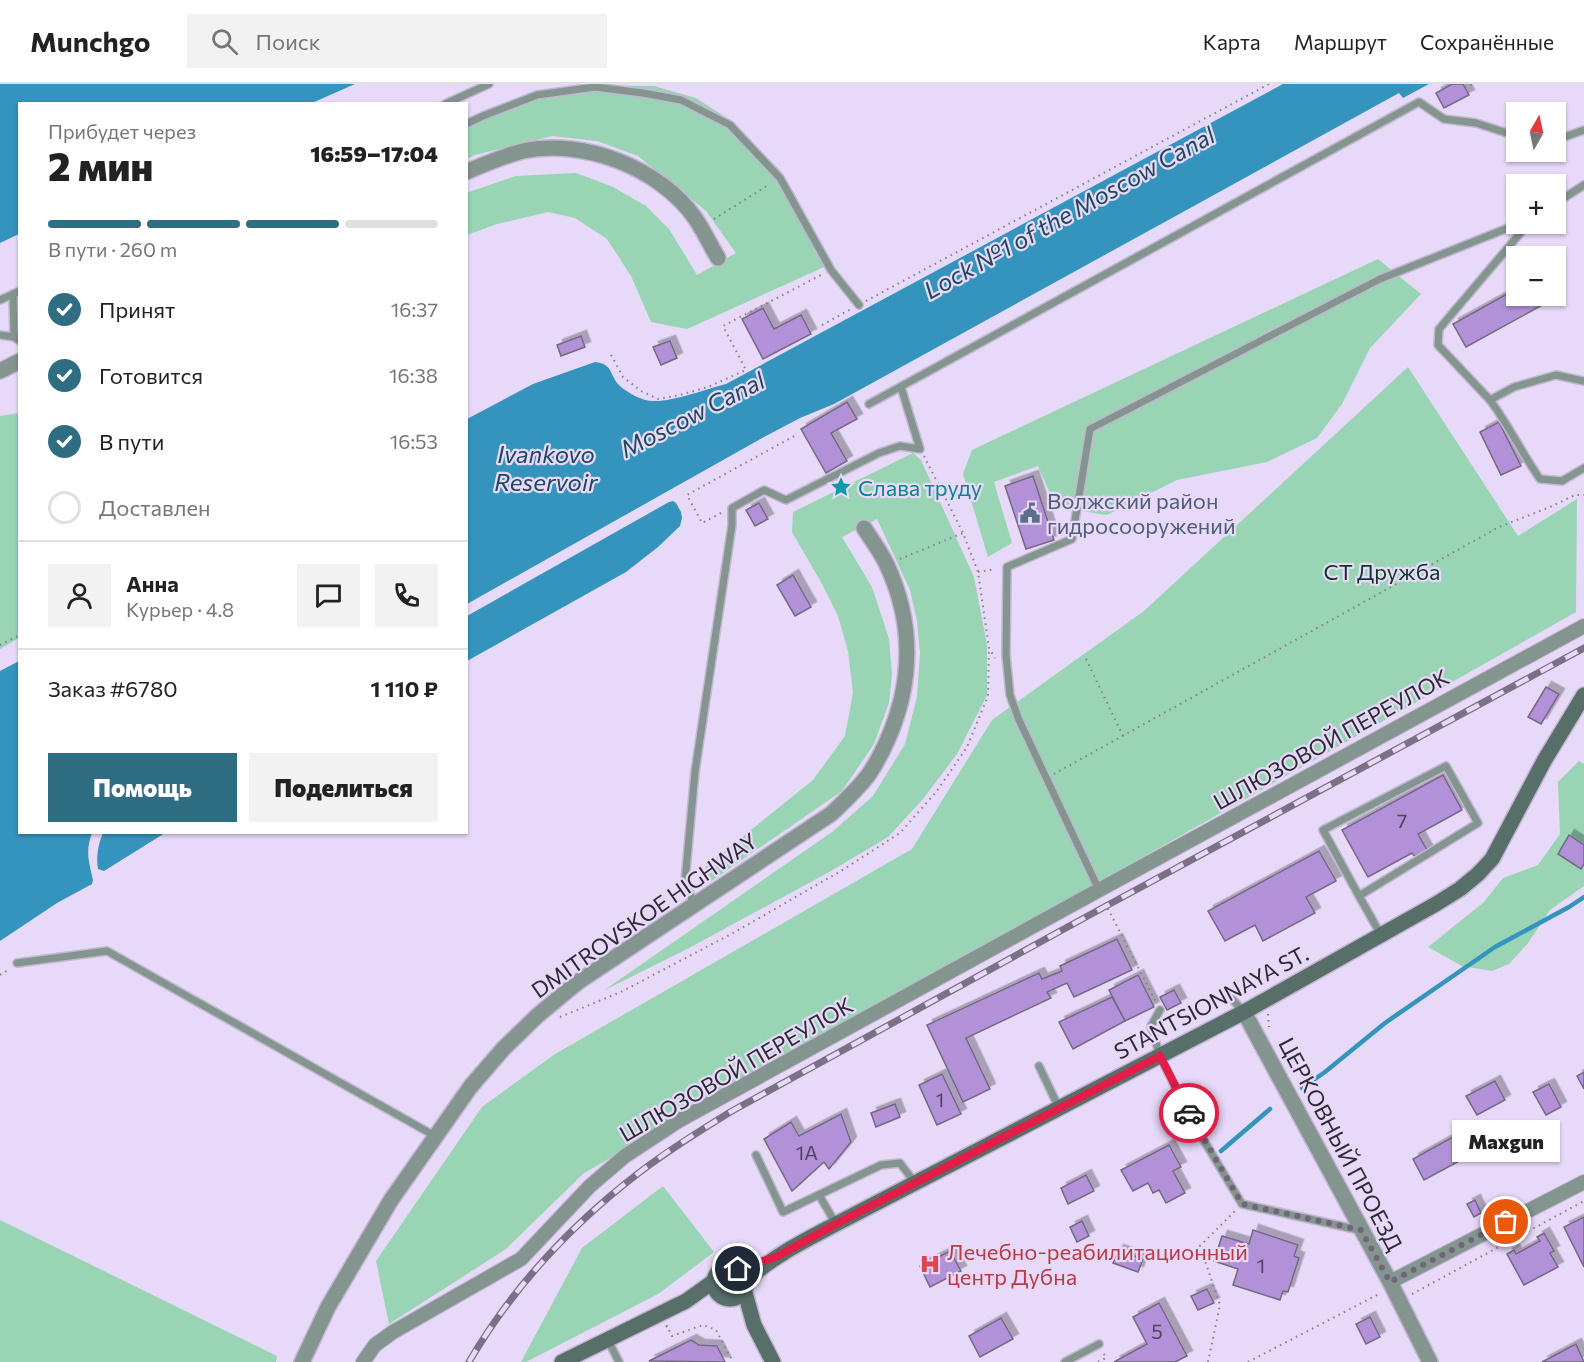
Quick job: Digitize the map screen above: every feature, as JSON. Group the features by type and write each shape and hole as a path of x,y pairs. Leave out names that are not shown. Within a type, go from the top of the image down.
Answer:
{"main road":[{"name":"STANTSIONNAYA ST.","path":"743,1280 776,1257 836,1224 1244,1012 1460,888 1492,859 1544,761 1582,705"},
{"path":"754,1325 716,1290 714,1281 721,1270 729,1267 743,1280 754,1325 773,1362"},
{"path":"686,1301 735,1298 742,1293 743,1280"},
{"path":"562,1362 686,1301 714,1281"}],"street":[{"path":"468,171 524,151 549,148 574,149 603,155 655,180 675,196 695,218 718,258"},
{"path":"0,370 18,362"},
{"name":"DMITROVSKOE HIGHWAY","path":"302,1362 308,1354 328,1307 391,1200 471,1086 504,1048 537,1016 578,982 831,814 854,794 870,773 895,724 903,696 907,669 907,645 904,620 886,563 864,528"},
{"name":"ШЛЮЗОВОЙ ПЕРЕУЛОК","path":"363,1362 375,1345 393,1332 521,1259 590,1186 626,1156 680,1120 1584,626"},
{"name":"ЦЕРКОВНЫЙ ПРОЕЗД","path":"1244,1012 1430,1362"},
{"path":"1391,1285 1584,1182"}],"lane":[{"path":"449,102 489,84"},
{"path":"468,123 537,95 595,87 681,100 730,124 780,178 831,270 859,305"},
{"path":"869,404 1419,102 1444,118 1476,123 1506,133"},
{"path":"1566,136 1584,130"},
{"path":"1566,197 1584,185"},
{"path":"1099,890 1019,720 1010,694 1006,655 1007,567 1072,539 1090,429 1380,279 1506,229"},
{"path":"1519,234 1439,328 1438,345 1490,400 1540,479 1562,481 1584,468"},
{"path":"0,300 16,293 17,339 0,335"},
{"path":"1490,400 1514,387 1556,375 1584,381"},
{"path":"694,905 685,881 695,772 732,525 732,508 764,490 786,500 879,453 900,446 920,448 901,387"},
{"path":"1359,896 1478,823 1446,766 1323,830 1359,896 1381,935"},
{"path":"17,963 107,951 435,1136"},
{"path":"1230,997 1244,1012"},
{"path":"1160,1010 1151,1026 1160,1056 1191,1119 1242,1204 1361,1230"},
{"path":"1039,1066 1059,1108"},
{"path":"756,1155 783,1212 881,1165 900,1163 915,1183"},
{"path":"819,1195 836,1224"},
{"path":"608,1340 619,1362"},
{"path":"1065,1362 1099,1344"}],"path":[{"path":"822,325 1269,84"},
{"path":"1465,88 1472,84"},
{"path":"710,223 780,178"},
{"path":"611,355 623,377 641,391 658,399 708,387 746,370 723,326 831,270"},
{"path":"732,508 702,523 687,495 796,435"},
{"path":"560,1017 621,992 733,933 841,871 900,833 938,791 967,747 988,696 989,648 978,572 963,534 920,448"},
{"path":"1046,778 1499,527 1575,495 1584,495"},
{"path":"894,561 963,534"},
{"path":"978,572 1007,567"},
{"path":"0,645 18,636"},
{"path":"989,648 1008,680"},
{"path":"1086,659 1123,736"},
{"path":"1099,890 1160,1010"},
{"path":"1407,1296 1584,1201"},
{"path":"1208,1362 1220,1305 1200,1246 1242,1204"},
{"path":"1248,1362 1391,1285"},
{"path":"667,1326 672,1336 703,1325 716,1330 733,1362"}],"green space":[{"path":"576,85 654,86 696,98 724,116 777,167 833,263 687,329 651,322 631,276 607,239 575,218 548,212 497,224 468,235 468,192 516,176 576,173 611,186 646,206 669,229 697,275 736,253 706,211 638,156 597,141 552,136 468,158 468,122 540,91"},
{"path":"1378,259 1421,294 1370,348 1342,404 1317,438 1267,462 1177,480 1107,515 1056,507 1038,466 994,482 1012,543 988,557 963,474 972,450"},
{"name":"СТ Дружба","path":"1408,367 1518,536 1577,499 1576,612 584,1173 506,1249 389,1324 376,1261 482,1107 555,1054 912,849 992,720 1144,611"},
{"path":"18,413 18,639 0,649 0,416"},
{"path":"913,453 921,460 974,577 987,645 987,695 957,754 923,799 888,837 831,871 689,948 603,991 832,832 873,796 905,744 917,697 920,653 917,621 910,590 877,519 842,537 872,587 889,639 892,674 889,703 874,744 842,791 710,882 705,867 813,780 845,736 853,693 848,651 838,616 792,532 793,512"},
{"path":"1579,761 1584,764 1584,886 1550,910 1528,943 1509,964 1492,971 1462,966 1428,947 1484,902 1503,878 1538,865 1560,834 1558,782"},
{"path":"663,1186 714,1252 658,1294 526,1362 521,1362 582,1248"},
{"path":"0,1220 277,1356 276,1362 0,1362"},
{"path":"727,1274 733,1274 738,1282 736,1288 727,1290 722,1285 722,1279"}],"water":[{"path":"0,84 355,84 314,102 18,102 18,234 0,243"},
{"path":"1283,84 1429,84 1403,98 1399,93 834,404 800,418 764,437 468,603 468,418 533,384 595,362 605,365 623,389 649,401 690,395 726,384"},
{"path":"669,502 676,503 682,518 680,526 658,547 626,572 468,660 468,615"},
{"path":"18,662 18,834 92,834 88,851 93,880 92,884 57,903 0,941 0,671"},
{"path":"102,834 163,834 104,871 98,869 99,846"}],"building":[{"path":"1452,84 1463,84 1469,95 1444,108 1436,93"},
{"path":"1506,295 1506,306 1541,306 1466,347 1453,324"},
{"path":"763,308 774,329 801,315 811,334 763,359 742,319"},
{"path":"581,336 585,347 561,356 557,345"},
{"path":"670,341 677,358 661,365 653,347"},
{"path":"847,402 857,419 831,433 847,461 826,473 801,429"},
{"path":"1499,422 1521,466 1501,475 1480,432"},
{"name":"Волжский район гидросооружений","path":"1033,476 1054,540 1026,549 1005,486"},
{"path":"759,503 768,519 755,526 746,510"},
{"path":"793,575 811,607 795,616 777,585"},
{"path":"1546,687 1559,694 1541,724 1528,717"},
{"path":"1443,775 1462,810 1418,834 1428,852 1416,858 1412,853 1368,877 1342,830"},
{"path":"1569,835 1584,845 1584,864 1581,869 1558,854"},
{"path":"1319,851 1336,881 1306,897 1315,913 1263,941 1255,925 1225,941 1208,911"},
{"path":"1117,939 1132,970 1074,997 1067,983 1047,992 1051,998 966,1038 990,1089 963,1102 927,1025 1039,973 1042,979 1062,971 1060,966"},
{"path":"1138,975 1154,1007 1125,1021 1109,990"},
{"path":"1174,990 1181,1003 1167,1010 1160,997"},
{"path":"1112,997 1125,1021 1073,1049 1059,1022"},
{"path":"1584,1072 1584,1089 1577,1076"},
{"path":"942,1074 961,1114 937,1125 919,1085"},
{"path":"1495,1081 1505,1100 1477,1115 1466,1096"},
{"path":"1549,1084 1561,1107 1546,1115 1533,1092"},
{"path":"895,1104 900,1117 876,1127 871,1113"},
{"path":"841,1114 851,1142 829,1169 824,1162 792,1191 764,1139 791,1122 799,1136"},
{"path":"1453,1137 1465,1158 1424,1180 1413,1159"},
{"path":"1169,1145 1181,1167 1173,1171 1185,1193 1166,1203 1159,1190 1153,1193 1148,1183 1133,1191 1121,1170"},
{"path":"1086,1175 1094,1191 1068,1204 1061,1188"},
{"path":"1475,1200 1481,1213 1474,1217 1467,1204"},
{"path":"1584,1217 1584,1267 1564,1227"},
{"path":"1082,1221 1089,1236 1077,1242 1070,1227"},
{"path":"1253,1230 1298,1245 1294,1256 1299,1258 1288,1292 1283,1291 1280,1300 1233,1285 1238,1269 1214,1261 1222,1236 1249,1244"},
{"path":"1544,1233 1554,1251 1550,1253 1558,1267 1524,1285 1507,1254 1514,1250 1516,1254 1540,1241 1537,1237"},
{"path":"1118,1250 1143,1259 1138,1272 1113,1263"},
{"path":"950,1251 961,1271 930,1287 920,1266"},
{"path":"1207,1289 1214,1303 1198,1310 1191,1296"},
{"path":"1159,1303 1187,1356 1175,1362 1114,1362 1147,1344 1133,1317"},
{"path":"1370,1317 1380,1337 1366,1344 1356,1324"},
{"path":"1001,1318 1013,1339 980,1357 969,1336"},
{"path":"691,1340 699,1345 717,1346 725,1362 649,1361"},
{"path":"1576,1344 1584,1362 1542,1362"}],"waterway":[{"path":"1302,1088 1385,1023 1495,947 1584,897"},
{"path":"1221,1151 1270,1109"}],"railway":[{"path":"469,1362 504,1308 567,1235 640,1172 697,1133 732,1111 1106,906 1584,648"}],"way so far":[{"path":"1189,1113 1242,1204 1361,1230 1390,1282 1506,1222"}],"place":[{"name":"Слава труду","path":"841,487"},
{"name":"Волжский район гидросооружений","path":"1030,513"},
{"name":"Maxgun","path":"1506,1222"},
{"name":"Лечебно-реабилитационный центр Дубна","path":"930,1264"}],"route":[{"path":"738,1269 776,1257 1160,1056 1189,1113"}],"water label":[{"name":"Lock №1 of the Moscow Canal","path":"1069,212"},
{"name":"Moscow Canal","path":"692,414"},
{"name":"Ivankovo Reservoir","path":"546,467"}]}
